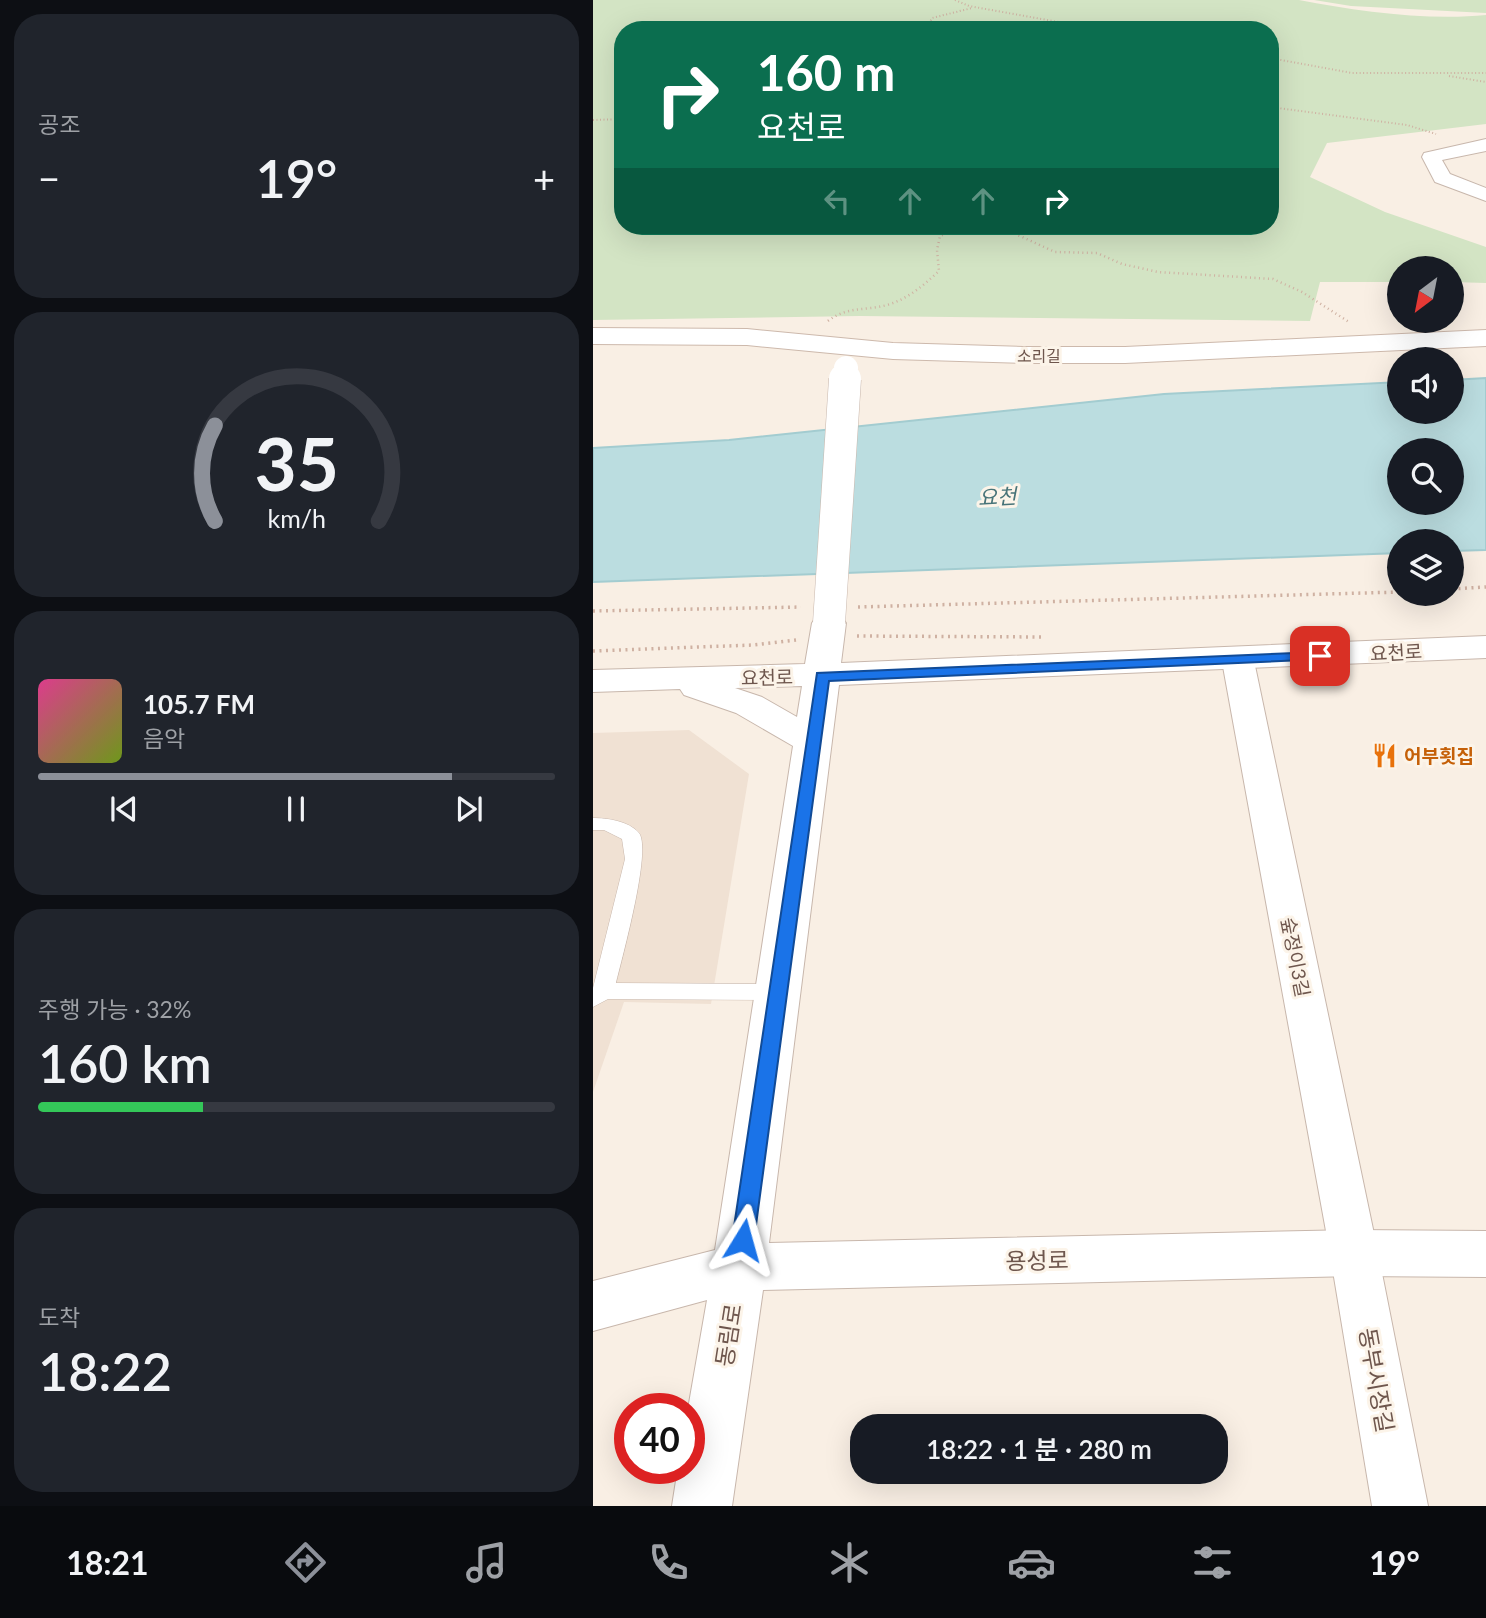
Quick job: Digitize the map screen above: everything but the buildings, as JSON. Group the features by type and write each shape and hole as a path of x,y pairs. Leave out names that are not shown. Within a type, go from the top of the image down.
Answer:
{"street":[{"path":"1486,145 1431,157 1442,178 1486,195"},
{"name":"소리길","path":"593,336 747,337 846,357 951,354 1125,355 1486,338"},
{"name":"동림로","path":"701,1506 739,1267 811,740 822,677 830,612 846,357"},
{"name":"요천로","path":"593,681 822,677 1238,661 1486,647"},
{"name":"숲정이3길","path":"1238,661 1354,1253"},
{"path":"672,679 749,705 811,740"},
{"name":"용성로","path":"593,1306 739,1267 1354,1253 1486,1254"},
{"name":"동부시장길","path":"1354,1253 1400,1506"}],"lane":[{"path":"593,824 607,824 631,836 634,859 598,995 778,992"}],"path":[{"path":"955,0 976,8 1051,21"},
{"path":"932,21 937,15 976,8"},
{"path":"1279,60 1352,73 1486,73"},
{"path":"1433,74 1486,82"},
{"path":"1279,108 1407,125 1431,131 1465,149"},
{"path":"593,120 614,119"},
{"path":"846,357 828,321 842,309 888,305 916,292 939,271 937,250 943,235"},
{"path":"1018,235 1056,252 1097,253 1122,264 1158,272 1273,279 1302,292 1349,322 1348,338 1357,346"},
{"path":"1464,588 1486,587"},
{"path":"593,611 830,612 1387,592"}],"shaded area":[{"path":"689,730 749,774 711,1004 624,1002 593,1092 593,733"}],"green space":[{"path":"593,0 1299,0 1392,14 1440,17 1486,15 1486,124 1327,143 1310,177 1385,212 1486,247 1486,283 1465,282 1465,256 1387,256 1387,282 1320,282 1310,321 860,316 593,320"},
{"path":"1314,0 1486,0 1486,13 1351,6"}],"water":[{"name":"요천","path":"1486,378 1486,550 1464,551 1464,529 1387,529 1387,553 593,582 593,448 729,440 1164,394 1387,383 1387,424 1464,424 1464,379"}],"place":[{"name":"어부횟집","path":"1384,755"}],"route":[{"path":"743,1240 811,740 822,677 1320,656"}]}
